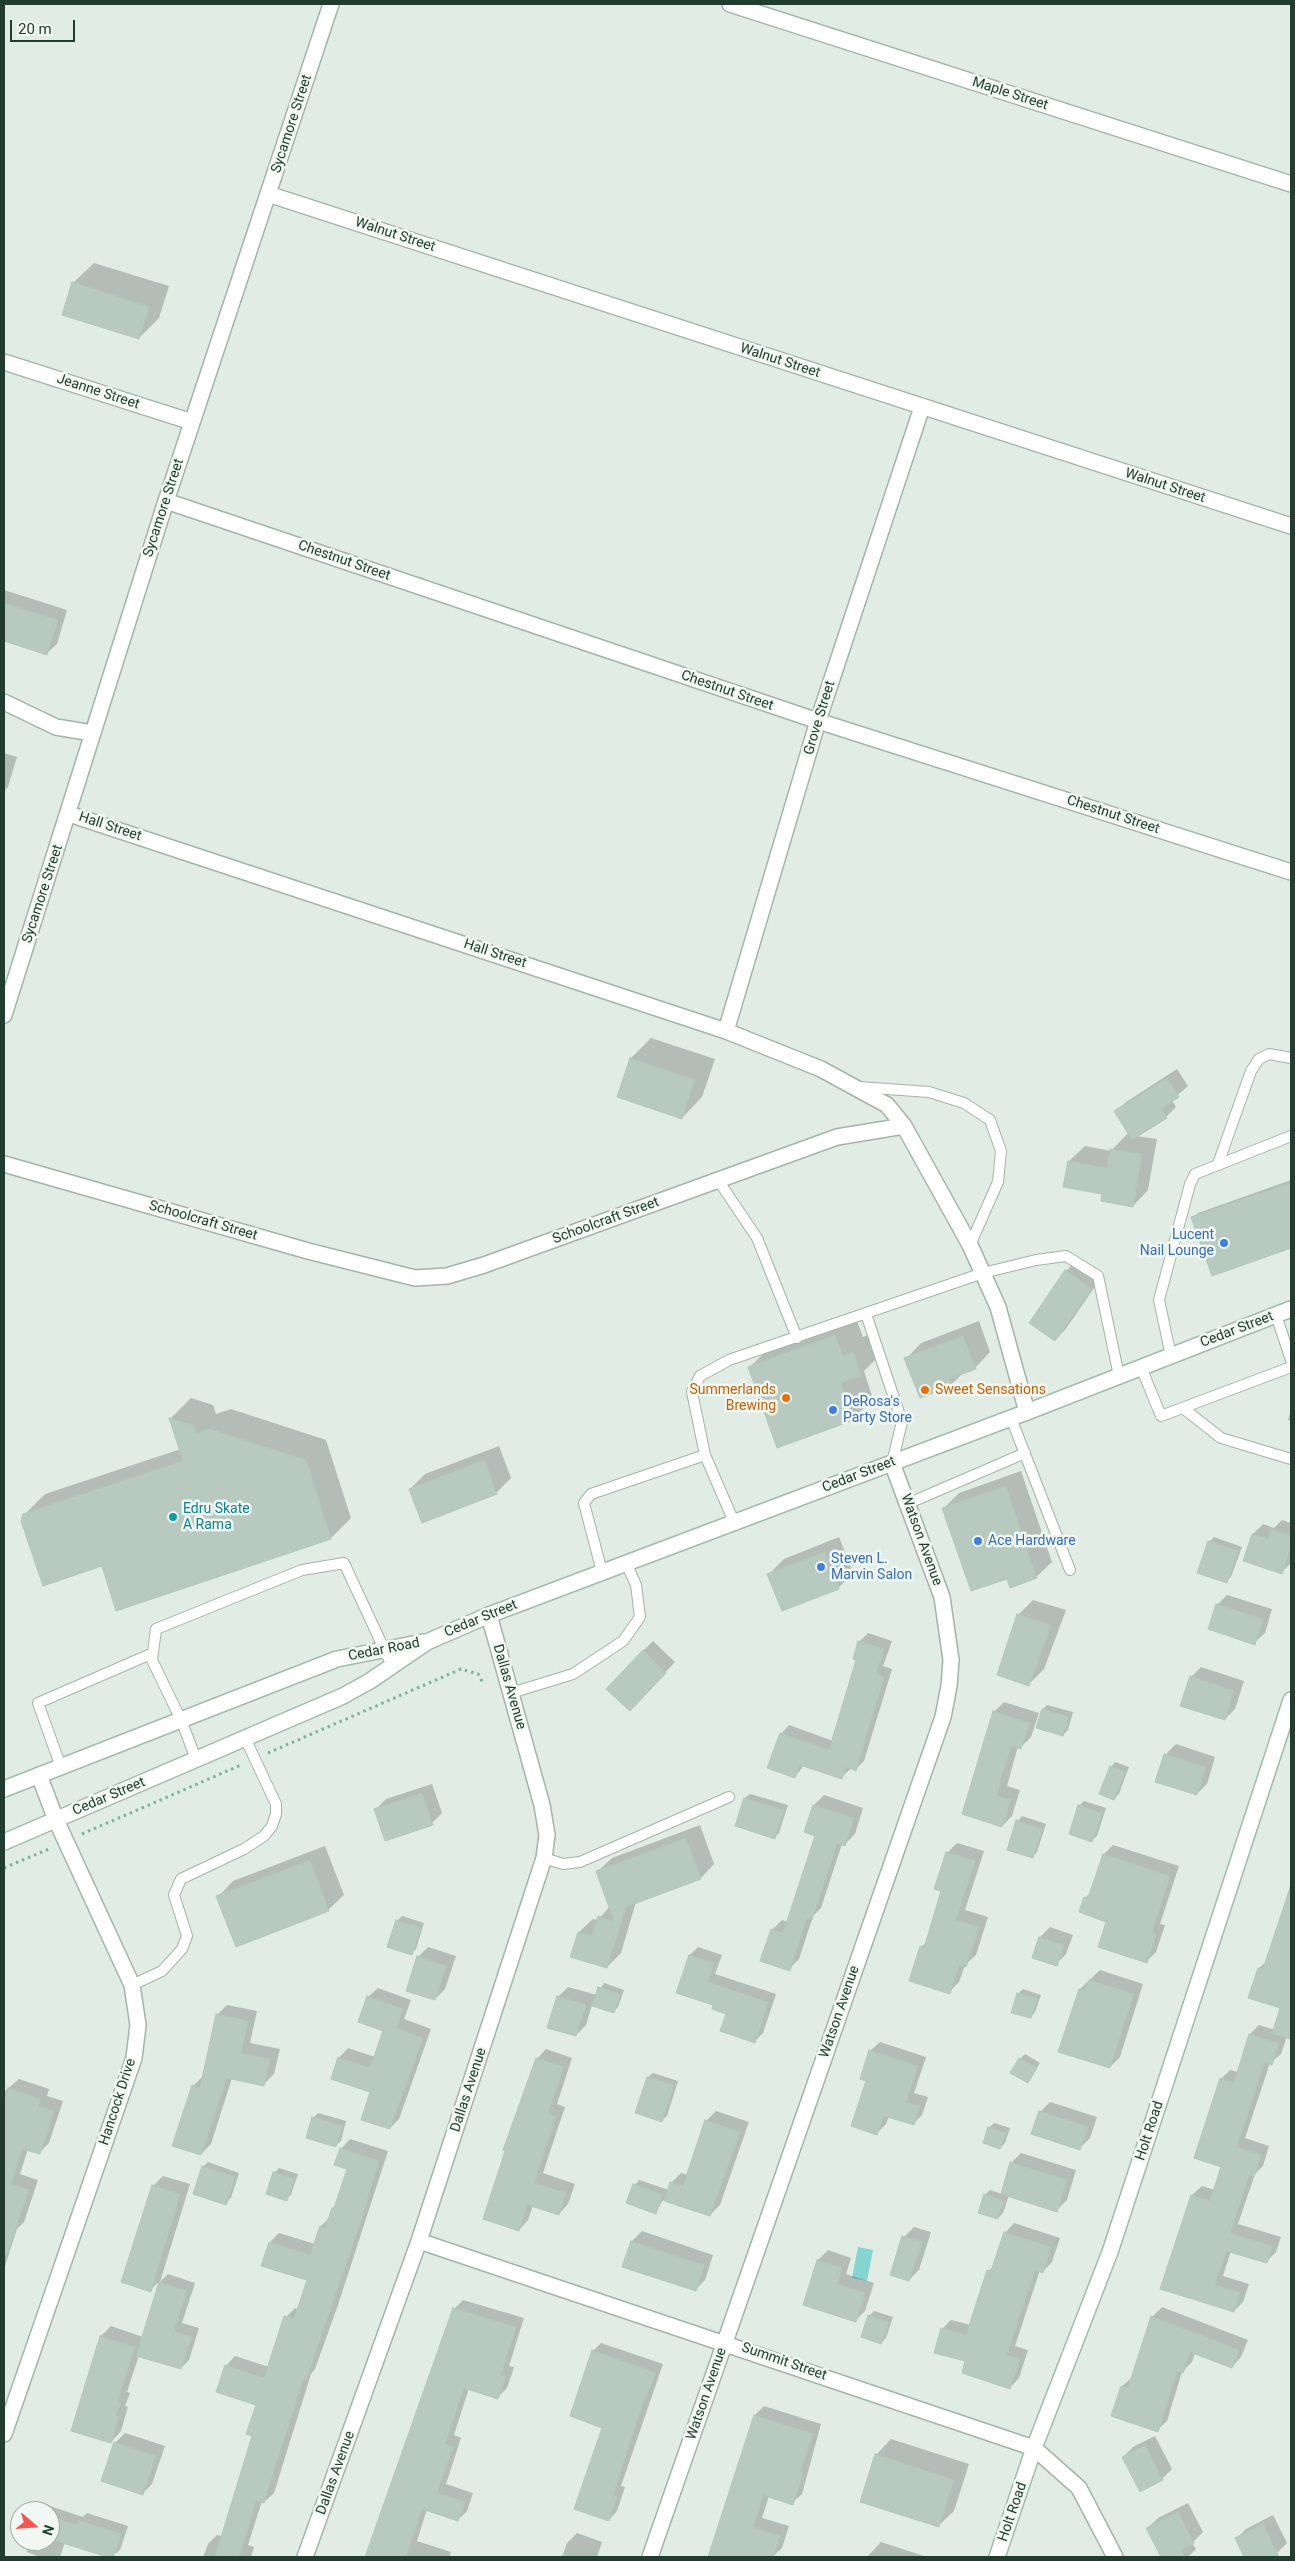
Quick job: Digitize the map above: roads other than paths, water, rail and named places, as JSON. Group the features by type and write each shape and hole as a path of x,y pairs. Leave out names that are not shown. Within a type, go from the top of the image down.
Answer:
{"street":[{"name":"Sycamore Street","path":"4,1015 69,814 92,733 166,501 331,4"},
{"name":"Maple Street","path":"730,4 1291,184"},
{"name":"Walnut Street","path":"268,194 1291,526"},
{"name":"Jeanne Street","path":"4,362 192,422"},
{"name":"Grove Street","path":"726,1031 818,722 922,407"},
{"name":"Chestnut Street","path":"166,501 818,722 1291,872"},
{"path":"4,702 56,727 92,733"},
{"name":"Hall Street","path":"69,814 726,1031 821,1069 858,1087 887,1105 904,1126"},
{"path":"904,1126 970,1245 998,1307 1027,1412"},
{"name":"Schoolcraft Street","path":"4,1164 308,1251 415,1278 447,1276 484,1265 837,1137 904,1126"},
{"name":"Cedar Street","path":"427,1642 489,1615 1027,1412 1291,1309"},
{"name":"Watson Avenue","path":"650,2557 943,1717 950,1686 951,1660 948,1628 942,1597 892,1463"},
{"name":"Dallas Avenue","path":"305,2557 420,2241 544,1858 547,1835 542,1805 489,1615"},
{"name":"Cedar Road","path":"181,1720 337,1659 427,1642"},
{"name":"Cedar Road","path":"296,1716 343,1696 427,1642"},
{"name":"Holt Road","path":"997,2557 1034,2448 1110,2252 1291,1700"},
{"name":"Cedar Street","path":"4,1842 296,1716"},
{"path":"4,1789 181,1720"},
{"name":"Hancock Drive","path":"4,2434 134,2058 138,2025 132,1986 56,1820 39,1775"},
{"name":"Summit Street","path":"420,2241 725,2342 1034,2448"},
{"path":"1034,2448 1079,2488 1115,2557"}],"lane":[{"path":"1218,1164 1251,1071 1259,1059 1269,1054 1291,1058"},
{"path":"858,1087 929,1092 964,1103 990,1120 1001,1151 998,1182 970,1245"},
{"path":"1171,1356 1159,1300 1190,1184 1195,1174 1291,1136"},
{"path":"718,1180 757,1238 797,1338"},
{"path":"734,1522 705,1455 692,1392 700,1376 729,1360 983,1273 1036,1260 1066,1256 1098,1276 1119,1376"},
{"path":"866,1314 902,1422 892,1463"},
{"path":"1276,1315 1291,1360"},
{"path":"1141,1367 1161,1416 1291,1367"},
{"path":"1183,1408 1221,1438 1291,1459"},
{"path":"1011,1418 1070,1570"},
{"path":"907,1504 1025,1453"},
{"path":"602,1572 584,1503 591,1494 705,1455"},
{"path":"196,1759 181,1720 152,1660 156,1629 302,1570 344,1563 392,1666"},
{"path":"511,1692 573,1674 623,1641 640,1618 636,1586 626,1563"},
{"path":"61,1766 38,1703 153,1653"},
{"path":"132,1986 162,1971 182,1949 187,1936 174,1895 181,1878 244,1849 264,1836 272,1826 276,1814 276,1804 245,1738"},
{"path":"544,1858 563,1864 580,1862 729,1797"}],"water":[{"path":"858,2247 873,2250 867,2281 852,2278"}],"place":[{"name":"Lucent Nail Lounge","path":"1224,1243"},
{"name":"Sweet Sensations","path":"925,1390"},
{"name":"Summerlands Brewing","path":"786,1398"},
{"name":"DeRosa's Party Store","path":"833,1410"},
{"name":"Edru Skate A Rama","path":"173,1517"},
{"name":"Ace Hardware","path":"978,1541"},
{"name":"Steven L. Marvin Salon","path":"821,1567"}]}
